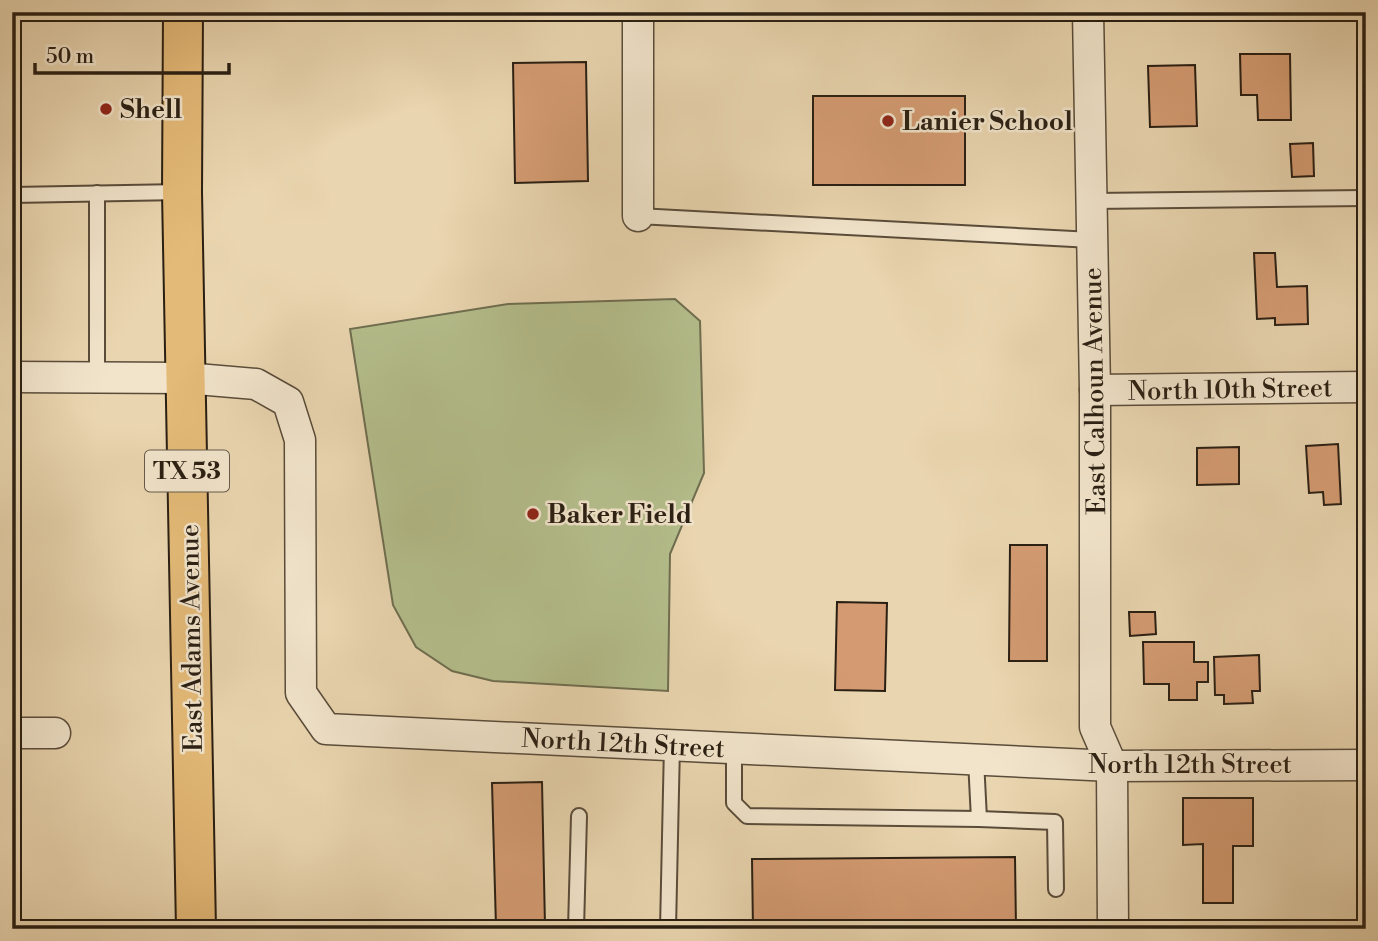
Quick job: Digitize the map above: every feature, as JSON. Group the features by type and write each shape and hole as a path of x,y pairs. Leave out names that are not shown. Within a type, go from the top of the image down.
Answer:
{"main road":[{"name":"East Adams Avenue","path":"183,12 182,192 196,929"}],"street":[{"path":"638,12 638,216"},
{"name":"East Calhoun Avenue","path":"1088,12 1095,390 1096,727 1112,766"},
{"path":"12,377 185,378"},
{"name":"North 12th Street","path":"185,378 257,384 288,401 300,440 301,693 326,729 1112,766 1366,765"},
{"name":"North 10th Street","path":"1095,390 1366,387"},
{"path":"12,733 55,733"},
{"path":"1112,766 1113,929"}],"lane":[{"path":"12,195 182,192"},
{"path":"97,193 97,377"},
{"path":"1092,201 1366,198"},
{"path":"638,216 1092,240"},
{"path":"668,929 672,745"},
{"path":"734,748 734,803 747,816 1055,822 1056,889"},
{"path":"976,760 979,819"},
{"path":"576,929 579,816"}],"green space":[{"name":"Baker Field","path":"675,299 700,321 704,473 670,554 668,691 493,681 452,671 416,647 393,605 350,329 508,304"}],"building":[{"path":"1240,54 1290,54 1291,120 1258,120 1257,95 1241,95"},
{"path":"586,62 588,181 515,183 513,63"},
{"path":"1195,65 1197,126 1150,127 1148,66"},
{"path":"813,96 965,96 965,185 813,185"},
{"path":"1313,143 1314,176 1292,177 1290,144"},
{"path":"1254,253 1275,253 1277,287 1307,286 1308,324 1275,325 1275,318 1257,319"},
{"path":"1338,444 1341,504 1324,505 1323,492 1309,493 1306,446"},
{"path":"1239,447 1239,484 1197,485 1197,448"},
{"path":"1010,545 1047,545 1047,661 1009,661"},
{"path":"837,602 887,603 885,691 835,690"},
{"path":"1129,612 1155,612 1156,634 1130,636"},
{"path":"1143,642 1194,642 1194,662 1208,662 1208,682 1197,682 1197,700 1169,700 1169,684 1144,684"},
{"path":"1259,655 1260,691 1252,691 1253,703 1224,704 1224,695 1215,695 1214,657"},
{"path":"542,782 545,926 496,927 492,783"},
{"path":"1183,798 1253,798 1253,846 1233,846 1233,903 1203,903 1203,844 1183,845"},
{"path":"1015,857 1016,929 753,929 752,859"}],"place":[{"name":"Shell","path":"106,109"},
{"name":"Lanier School","path":"888,121"},
{"name":"Baker Field","path":"533,514"}]}
